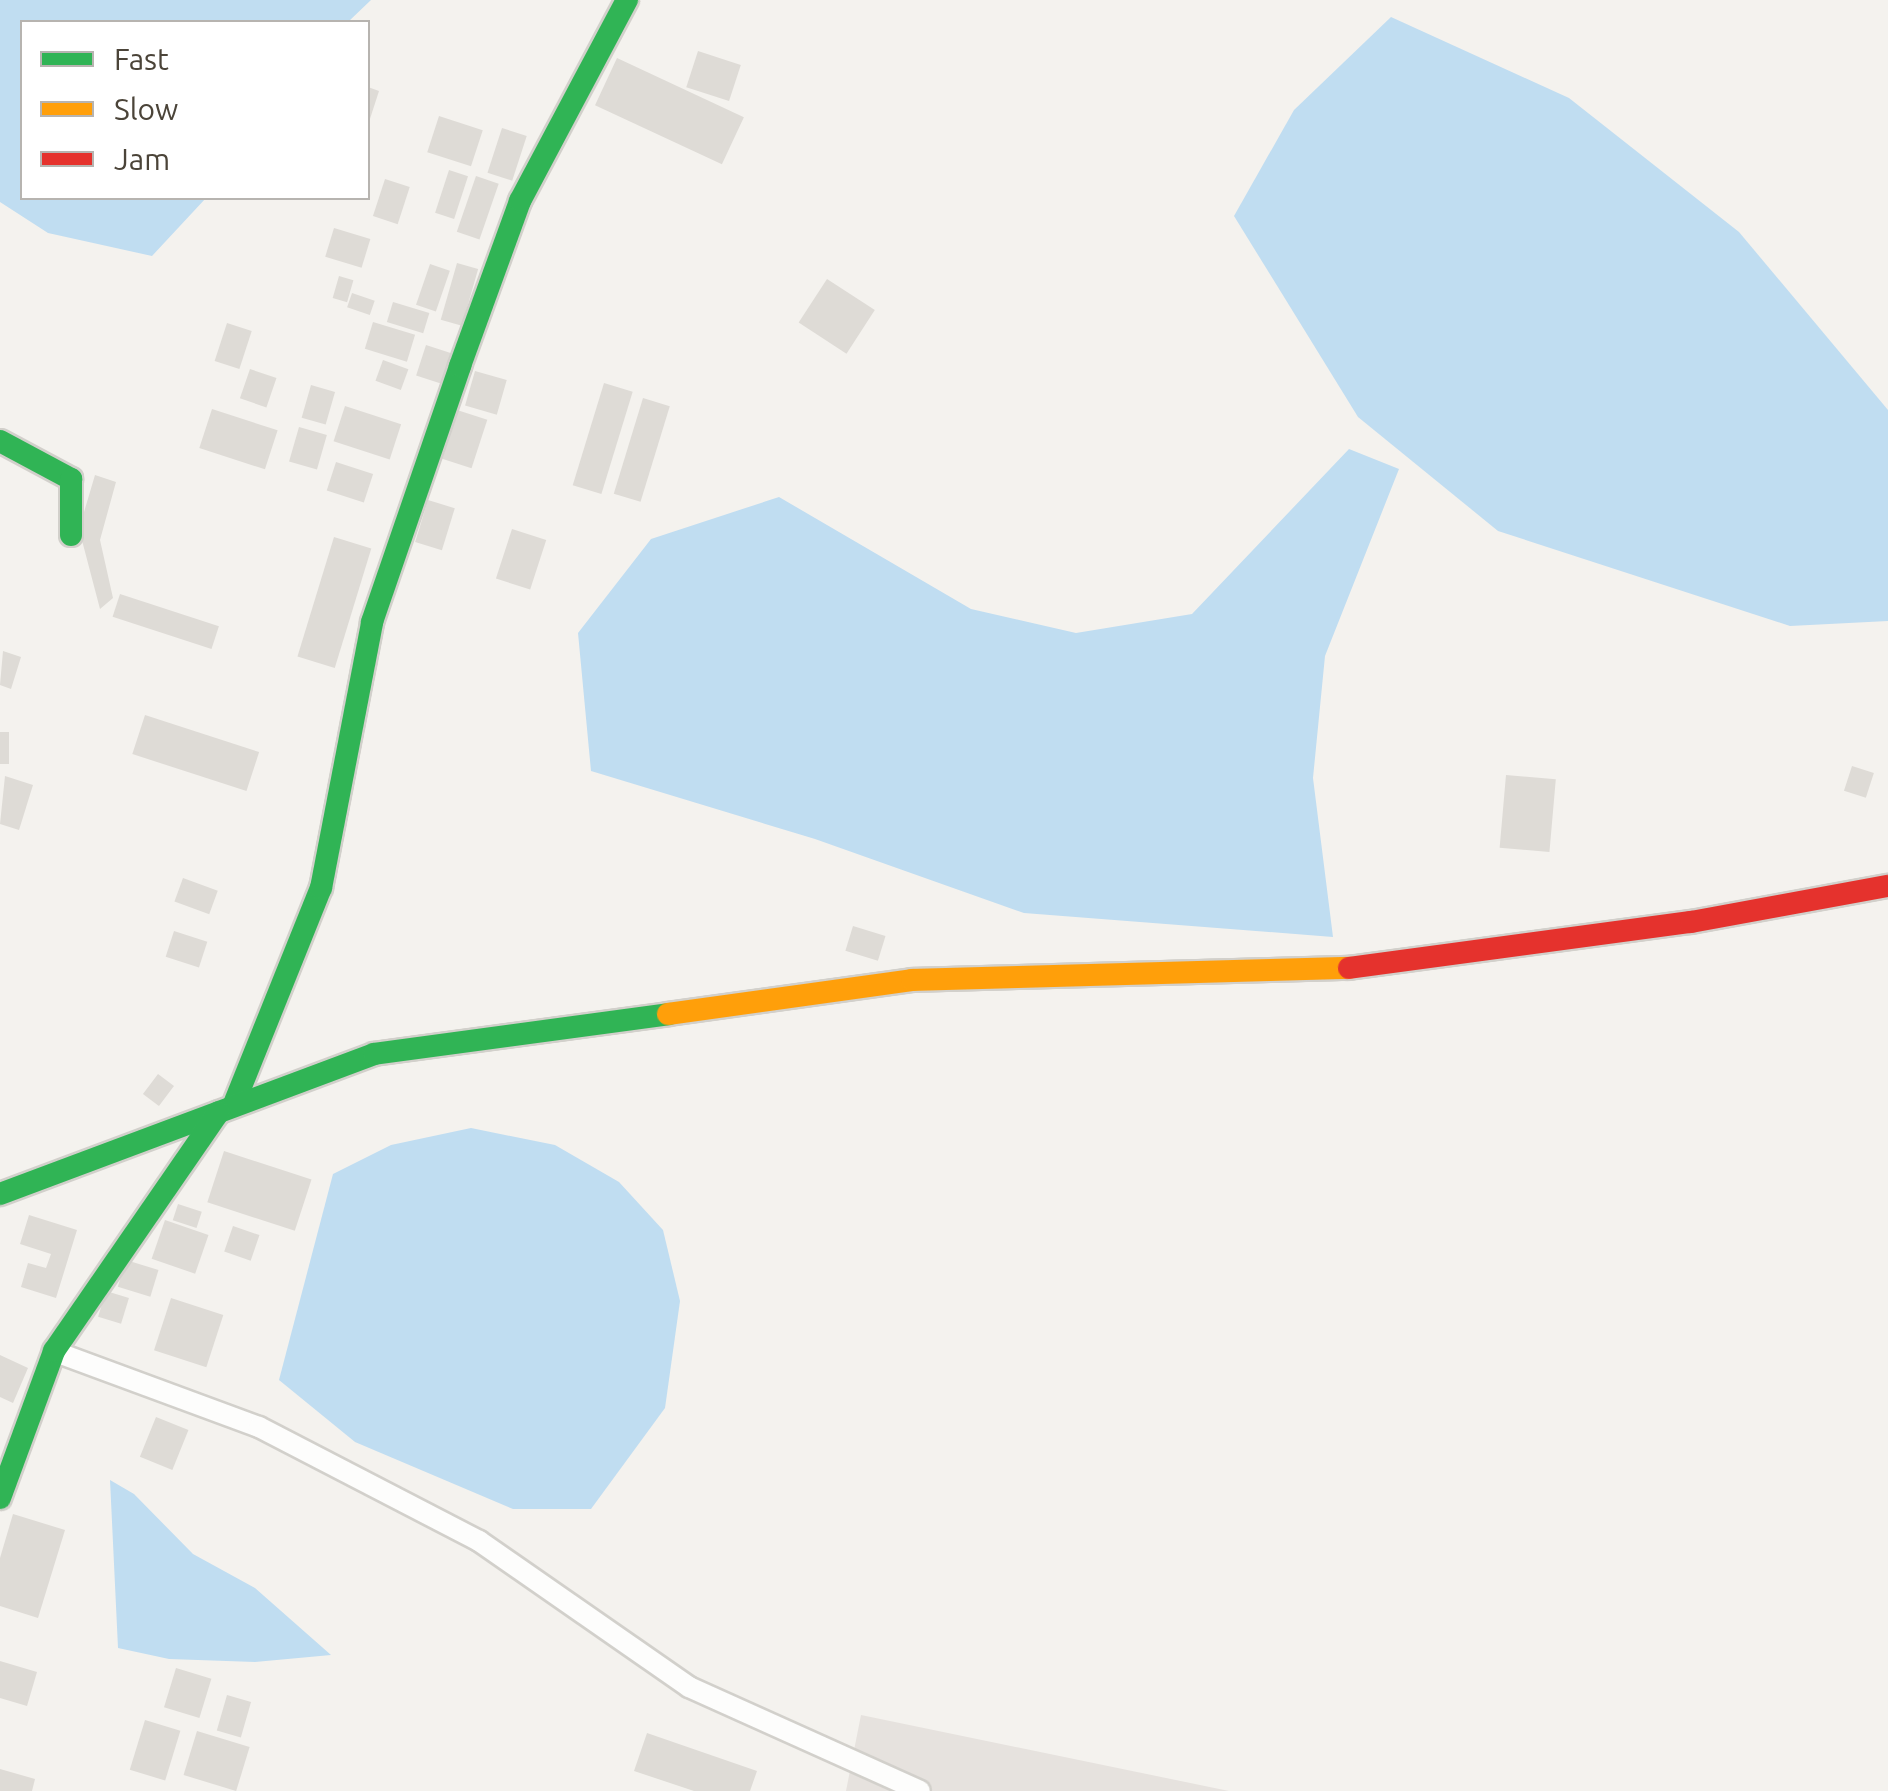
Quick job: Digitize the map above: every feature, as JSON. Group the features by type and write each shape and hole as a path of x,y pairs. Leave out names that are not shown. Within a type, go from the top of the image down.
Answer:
{"street":[{"path":"0,1498 54,1351 226,1108 321,888 372,622 460,366 520,201 627,0"},
{"path":"0,441 72,479 71,535"},
{"path":"0,1194 374,1054 912,980 1328,971 1691,922 1888,886"}],"lane":[{"path":"54,1351 259,1427 479,1541 688,1688 920,1791"}],"shaded area":[{"path":"861,1715 1229,1791 846,1791"}],"water":[{"path":"0,0 371,0 350,20 20,20 20,200 204,200 152,256 48,233 0,202"},
{"path":"1391,17 1569,98 1739,232 1888,410 1888,621 1790,626 1498,531 1358,417 1234,216 1294,110"},
{"path":"1349,449 1399,469 1325,656 1313,778 1333,937 1024,913 815,839 591,771 578,633 651,539 779,497 971,609 1076,633 1192,614"},
{"path":"471,1128 555,1145 619,1182 663,1230 680,1301 665,1408 591,1509 513,1509 355,1442 279,1380 333,1174 391,1145"},
{"path":"110,1480 134,1494 193,1554 255,1588 331,1655 255,1662 169,1659 118,1648"}],"building":[{"path":"698,51 741,65 729,101 686,87"},
{"path":"617,58 744,117 722,164 595,105"},
{"path":"370,88 379,91 370,119"},
{"path":"439,116 483,130 471,166 427,152"},
{"path":"502,128 527,136 512,181 487,173"},
{"path":"449,170 468,176 454,219 435,213"},
{"path":"476,176 499,184 479,240 457,232"},
{"path":"385,179 410,187 398,224 373,216"},
{"path":"334,228 370,239 362,268 325,257"},
{"path":"457,263 478,269 462,326 441,320"},
{"path":"430,264 450,271 436,311 416,305"},
{"path":"339,276 353,280 347,302 333,298"},
{"path":"827,279 875,310 846,354 799,323"},
{"path":"352,293 375,301 370,315 347,307"},
{"path":"393,302 429,313 423,333 387,322"},
{"path":"373,322 415,335 407,362 365,349"},
{"path":"227,323 252,331 239,369 215,361"},
{"path":"426,345 462,357 452,387 416,375"},
{"path":"383,360 408,369 401,390 375,381"},
{"path":"250,369 276,378 266,407 240,398"},
{"path":"475,371 507,380 497,415 465,406"},
{"path":"604,383 633,392 601,494 573,485"},
{"path":"311,385 335,392 326,425 302,418"},
{"path":"643,398 670,406 641,502 614,494"},
{"path":"345,406 401,424 390,459 334,441"},
{"path":"212,409 278,430 265,469 199,448"},
{"path":"454,409 487,420 472,468 438,458"},
{"path":"299,427 327,435 317,470 289,462"},
{"path":"336,462 373,474 364,503 327,491"},
{"path":"95,475 116,482 100,540 113,598 100,609 79,529"},
{"path":"428,500 455,508 442,550 415,542"},
{"path":"512,529 546,540 530,590 496,578"},
{"path":"334,537 371,548 335,668 297,657"},
{"path":"120,594 219,626 211,649 113,617"},
{"path":"3,651 21,657 11,689 0,685"},
{"path":"145,715 259,752 246,791 132,754"},
{"path":"0,732 9,732 9,764 0,764"},
{"path":"1852,766 1874,773 1866,798 1844,791"},
{"path":"1506,775 1556,779 1549,852 1500,848"},
{"path":"5,776 33,785 19,830 0,824"},
{"path":"183,878 218,891 209,914 174,901"},
{"path":"853,926 886,936 878,961 845,951"},
{"path":"174,931 207,942 199,967 166,957"},
{"path":"158,1074 174,1086 159,1106 143,1094"},
{"path":"224,1151 311,1179 295,1231 207,1202"},
{"path":"178,1204 202,1212 197,1228 173,1220"},
{"path":"29,1215 77,1230 56,1298 21,1287 28,1263 46,1268 51,1254 20,1244"},
{"path":"165,1220 208,1235 195,1274 152,1259"},
{"path":"233,1226 259,1235 251,1261 224,1252"},
{"path":"126,1260 159,1270 150,1297 118,1287"},
{"path":"106,1291 129,1298 121,1324 98,1317"},
{"path":"171,1298 223,1315 206,1367 154,1350"},
{"path":"0,1355 28,1368 13,1403 0,1397"},
{"path":"156,1417 188,1430 172,1470 140,1457"},
{"path":"13,1514 65,1530 38,1618 0,1606 0,1558"},
{"path":"0,1661 37,1672 27,1706 0,1698"},
{"path":"176,1668 211,1679 199,1718 164,1707"},
{"path":"227,1695 251,1702 241,1737 217,1731"},
{"path":"145,1720 180,1731 165,1781 130,1770"},
{"path":"197,1731 250,1747 236,1791 184,1775"},
{"path":"647,1733 757,1771 750,1791 694,1791 634,1771"},
{"path":"0,1769 35,1779 32,1791 0,1791"}],"traffic: fast":[{"path":"234,1104 321,888 372,622 460,366 520,201 627,0"},
{"path":"0,441 71,479 71,535"},
{"path":"0,1194 374,1054 668,1014"},
{"path":"0,1498 54,1351 219,1112"}],"traffic: slow":[{"path":"668,1014 912,980 1349,968"}],"traffic: jam":[{"path":"1349,968 1691,922 1888,886"}]}
